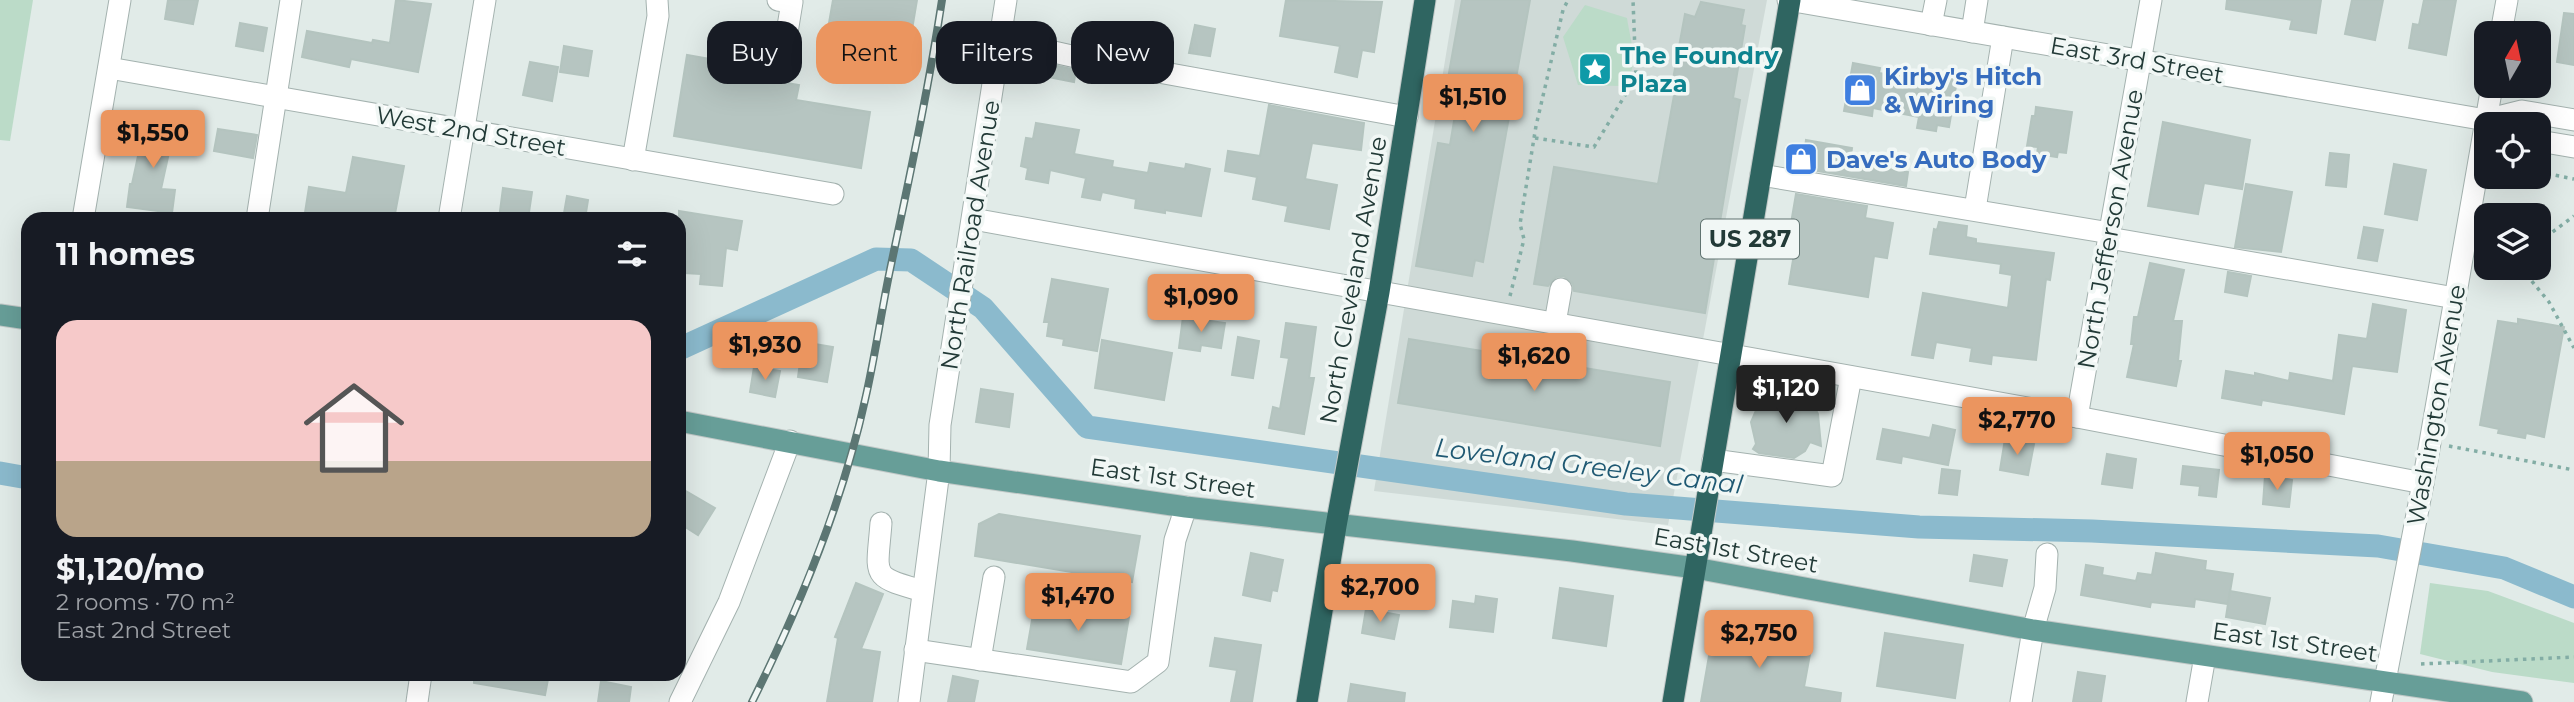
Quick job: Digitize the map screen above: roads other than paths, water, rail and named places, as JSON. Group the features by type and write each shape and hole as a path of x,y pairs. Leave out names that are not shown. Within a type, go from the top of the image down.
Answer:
{"highway":[{"name":"North Cleveland Avenue","path":"1307,702 1379,292 1425,0"},
{"name":"US 287","path":"1673,702 1700,527 1790,0"}],"main road":[{"path":"0,315 21,318"},
{"name":"East 1st Street","path":"686,422 939,471 1186,507 1572,551 1695,568 2033,629 2205,656 2383,692 2522,702"}],"street":[{"path":"84,212 120,0"},
{"path":"258,212 291,0"},
{"path":"450,212 485,0"},
{"path":"633,159 658,16 657,0"},
{"path":"778,0 792,2 789,21"},
{"name":"North Railroad Avenue","path":"1003,21 1006,0"},
{"name":"East 3rd Street","path":"1790,0 2474,119"},
{"path":"1931,25 1936,0"},
{"path":"1972,32 1977,0"},
{"name":"North Jefferson Avenue","path":"2077,416 2151,0"},
{"path":"2503,21 2507,0"},
{"path":"1975,209 2003,37"},
{"path":"1057,53 1407,117"},
{"name":"West 2nd Street","path":"109,68 833,194"},
{"name":"North Railroad Avenue","path":"909,702 939,471 940,425 993,84"},
{"name":"East 3rd Street","path":"2551,116 2574,120"},
{"path":"2551,143 2574,146"},
{"path":"1761,175 1975,209 2455,298"},
{"name":"Washington Avenue","path":"2383,692 2416,526 2476,189"},
{"path":"973,219 2077,416 2423,483"},
{"path":"1555,323 1561,289"},
{"path":"1711,469 1832,476 1851,377"},
{"path":"680,702 729,602 790,441"},
{"path":"915,650 980,660 1130,692 1158,662 1175,540 1186,507"},
{"path":"881,523 879,570 886,580 923,591"},
{"path":"2021,702 2033,629 2045,588 2047,554"},
{"path":"980,660 994,578"},
{"path":"2197,702 2205,656"},
{"path":"417,702 420,681"}],"waterway":[{"name":"Loveland Greeley Canal","path":"686,346 876,259 911,260 983,308 1087,427 1626,504 1919,527 2092,531 2378,546 2504,568 2574,597"},
{"name":"Loveland Greeley Canal","path":"0,473 21,477"}],"railway":[{"path":"752,702 818,554 856,438 918,135 942,0"}],"place":[{"name":"The Foundry Plaza","path":"1595,69"},
{"name":"Kirby's Hitch & Wiring","path":"1860,90"},
{"name":"Dave's Auto Body","path":"1801,159"}]}
